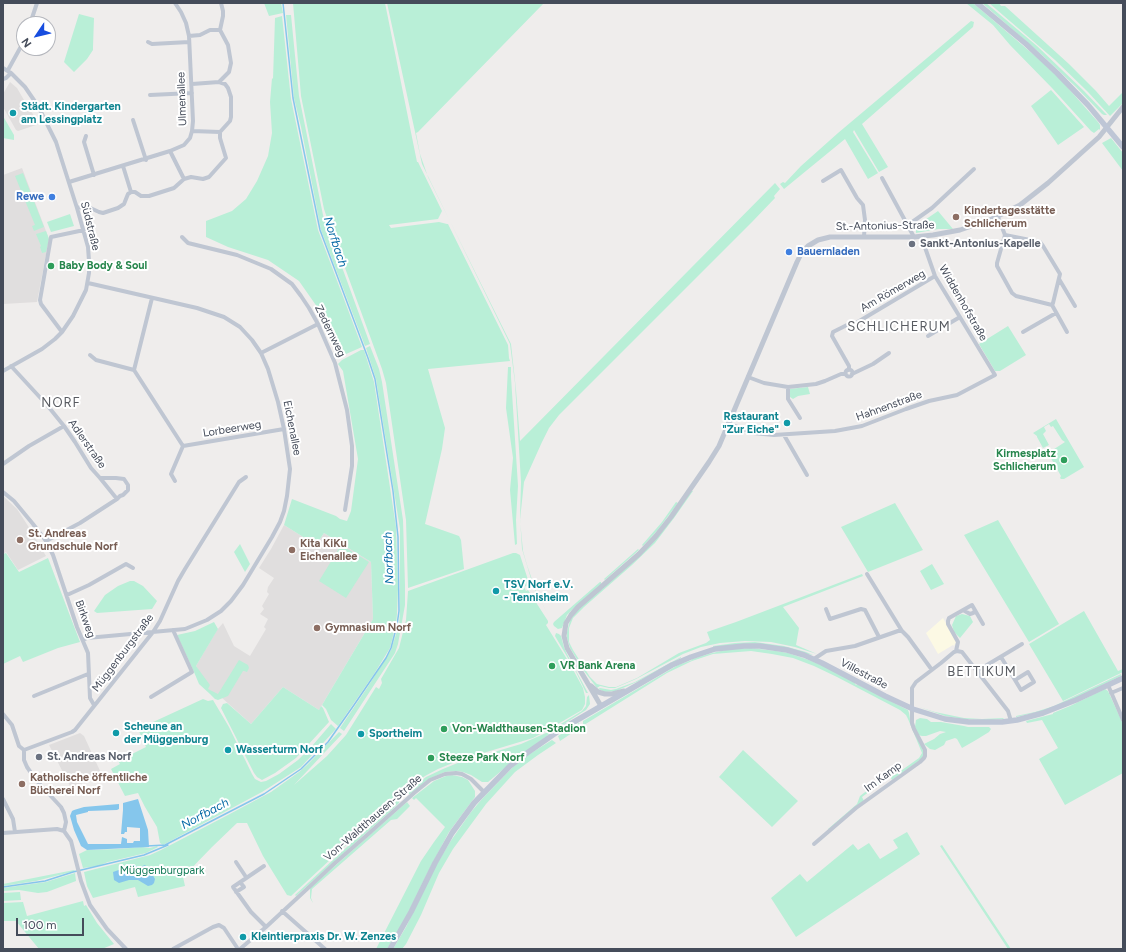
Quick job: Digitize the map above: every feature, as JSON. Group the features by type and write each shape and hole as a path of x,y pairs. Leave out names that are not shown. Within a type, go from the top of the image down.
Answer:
{"main road":[{"path":"977,3 1051,66 1108,127 1123,147"},
{"name":"Villestraße","path":"390,949 403,927 443,848 462,818 484,792 510,766 560,730 600,706 684,660 703,652 722,648 744,646 760,646 787,650 814,659 913,709 945,719 963,722 980,723 1011,721 1035,716 1052,710 1123,678"}],"street":[{"path":"33,16 37,3"},
{"name":"Ulmenallee","path":"69,182 170,152 184,145 190,138 193,121 189,36 186,23 175,3"},
{"path":"219,82 229,72 231,63 228,45 220,30 223,16 221,3"},
{"path":"189,36 200,35 210,30 220,30"},
{"path":"148,42 152,44 189,42"},
{"path":"4,81 17,56"},
{"name":"Südstraße","path":"3,68 10,72 28,91 43,115 56,142 84,230 88,247 89,261 88,283 86,290 73,316 62,332 56,339 42,349 3,371"},
{"path":"131,192 135,192 141,196 149,196 174,188 184,179 203,179 209,177 225,160 226,155 220,138 220,132 230,121 232,113 229,89 225,84 219,82 192,84"},
{"path":"150,95 192,93"},
{"name":"St.-Antonius-Straße","path":"600,706 588,683 572,658 566,644 565,631 568,619 578,607 644,548 663,527 713,456 719,446 802,252 818,240 825,238 914,237 940,234 974,226 998,217 1020,205 1037,193 1095,141 1123,107"},
{"path":"133,120 146,160"},
{"path":"192,131 220,132"},
{"path":"86,136 84,142 94,175"},
{"path":"170,152 184,179"},
{"path":"123,166 131,192"},
{"path":"908,225 932,208 974,169"},
{"path":"823,181 841,170 858,200 863,205 865,220 864,237"},
{"path":"882,178 914,237"},
{"path":"77,208 86,206 103,213 121,206 125,202 128,194 131,192"},
{"path":"998,217 1005,235 996,265 1013,294 1052,305"},
{"path":"62,332 41,304 40,300 51,237 84,230"},
{"path":"1005,235 1041,243 1059,272 1059,279 1052,305 1067,332"},
{"name":"Widdenhofstraße","path":"921,236 935,276 995,375"},
{"name":"Zedernweg","path":"182,237 188,243 237,255 271,269 292,284 318,324 335,363 347,410 351,441 352,466 345,510"},
{"name":"Am Römerweg","path":"852,374 852,371 849,370 849,366 832,336 833,332 847,324 856,323 935,276"},
{"path":"1059,279 1075,306"},
{"name":"Eichenallee","path":"83,640 87,638 185,629 200,624 226,606 243,585 272,537 284,511 290,469 284,430 273,384 265,360 240,327 224,317 211,312 88,283"},
{"path":"134,370 152,298"},
{"path":"1023,332 1056,313"},
{"path":"928,336 960,317"},
{"path":"261,353 318,324"},
{"path":"748,377 769,384 788,387 816,384 840,374 851,376 889,353"},
{"path":"90,355 96,360 134,370 183,446 172,469 171,474 175,481"},
{"name":"Adlerstraße","path":"11,366 64,426 76,442 91,468 117,499"},
{"path":"845,374 846,371 849,370"},
{"name":"Hahnenstraße","path":"728,423 753,433 784,435 834,431 862,426 929,401 956,395 995,375"},
{"path":"788,387 788,399 800,418"},
{"path":"3,464 29,446 64,426"},
{"name":"Lorbeerweg","path":"183,446 284,430"},
{"path":"784,435 808,475"},
{"name":"Müggenburgstraße","path":"24,750 75,730 153,632 160,621 185,569 239,482 246,477"},
{"path":"46,541 80,523 128,490 126,481 120,478 100,478"},
{"name":"Birkweg","path":"3,492 14,501 46,541 52,555 88,653 90,698 94,706"},
{"path":"67,595 89,586 126,564 133,568"},
{"path":"867,574 902,631 911,640 932,670 956,651 958,642 948,622 949,618 972,605 983,624"},
{"path":"826,609 830,619 861,609 865,610 879,637"},
{"path":"151,697 192,672 173,630"},
{"path":"814,659 826,651 855,646 895,631 902,631"},
{"path":"977,671 1022,644"},
{"path":"956,651 962,652 977,671 1008,711 1011,721"},
{"path":"1001,657 1021,690 1034,682 1028,672 1015,680"},
{"name":"Im Kamp","path":"814,844 856,808 924,758 925,750 913,726 911,694 912,686 932,670"},
{"path":"34,696 88,674"},
{"path":"588,683 595,690 604,694 612,694 629,690"},
{"path":"1108,685 1123,720"},
{"path":"1111,693 1123,688"},
{"path":"3,714 12,725 19,746 24,750 24,760 27,767 36,780 63,810 66,819 64,831"},
{"name":"Von-Waldthausen-Straße","path":"239,949 266,927 414,793 435,778 450,773 462,774 471,779 484,792"},
{"path":"3,799 13,819 15,832"},
{"path":"3,833 55,829 64,831 71,841 85,894 107,929 126,949"},
{"path":"236,862 246,877"},
{"path":"264,866 233,887 251,912 266,927"},
{"path":"282,911 325,949"},
{"path":"173,949 219,925 224,928 239,949"}],"shaded area":[{"path":"10,82 17,88 39,124 18,131 16,130 3,107 3,94"},
{"path":"22,168 49,239 37,302 3,304 3,175"},
{"name":"St. Andreas Grundschule Norf","path":"3,496 17,509 46,556 18,570 6,552 3,554"},
{"name":"Gymnasium Norf","path":"284,525 316,545 324,533 371,562 373,619 319,710 283,687 251,724 221,697 208,690 196,666 217,630 223,623 234,646 250,656 266,629 264,627 268,619 260,614 264,609 262,606 269,594 267,592 268,587 274,578 259,568"},
{"path":"943,618 956,642 954,646 953,645 938,654 926,633"},
{"name":"St. Andreas Norf","path":"80,733 84,736 101,775 71,788 49,745"}],"green space":[{"path":"264,3 281,3 283,13 269,16"},
{"path":"293,3 385,3 417,162 442,211 438,219 389,225 391,228 439,222 448,224 508,345 510,361 428,369 445,428 442,449 425,524 459,536 461,540 464,569 408,588 406,520 386,383 324,209 301,96"},
{"path":"387,3 544,3 416,133 420,154 427,174 422,164"},
{"path":"966,3 973,3 1041,61 1061,80 1098,122 1100,125 1100,130 1099,129 1094,133 1091,131 993,25"},
{"path":"982,3 986,3 1037,46 1107,115 1102,114 1042,55"},
{"path":"989,3 999,3 1001,6 1005,6 1069,64 1109,106 1123,92 1123,103 1110,116 1055,60"},
{"path":"79,14 94,18 93,50 87,59 74,72 64,62"},
{"path":"286,15 291,15 299,96 323,215 370,344 365,346 321,230 294,98"},
{"path":"282,16 291,99 318,230 362,347 337,358 339,351 320,311 299,281 268,260 228,247 206,237 206,221 232,211 246,199 257,181 268,156 272,133 270,102 272,78 273,79 275,18"},
{"path":"971,21 974,22 973,27 862,124 888,167 879,172 854,130 853,132 878,173 868,179 845,139 784,189 780,184 783,182 785,183 801,166 838,133"},
{"path":"1051,90 1084,127 1058,145 1031,106"},
{"path":"3,116 14,135 14,140 3,138"},
{"path":"1111,138 1123,153 1123,171 1102,143"},
{"path":"23,173 44,227 34,231 32,226 35,225 15,176"},
{"path":"427,174 450,221 428,177"},
{"path":"775,183 780,189 774,196 775,198 752,222 559,415 549,428 524,482 520,519 521,482 515,383 510,344 450,221 511,344 516,390 520,441"},
{"path":"938,211 953,229 938,229 916,233 915,224 917,222 919,224"},
{"path":"70,214 74,226 51,232 47,222"},
{"path":"46,231 49,239 46,252 42,253 36,234"},
{"path":"1008,326 1026,355 1000,371 995,371 979,344"},
{"path":"370,346 379,369 382,382 403,520 405,605 395,653 344,731 340,728 391,650 399,625 400,611 400,529 376,379 366,348"},
{"path":"361,350 364,350 374,382 396,527 398,589 397,614 390,648 338,726 331,720 326,709 322,705 373,619 371,562 324,533 316,545 284,525 292,499 347,521 351,511 358,459 343,371 338,364 342,360"},
{"path":"508,367 511,367 518,486 516,520 517,544 515,545 510,490 513,458 506,408"},
{"path":"808,387 810,394 798,396 793,399 790,397 789,389"},
{"path":"1056,419 1084,467 1064,479 1060,478 1061,476 1048,453 1065,442 1053,426 1051,427 1049,424 1044,427 1046,431 1043,434 1049,445 1043,448 1037,436 1033,433"},
{"path":"691,491 693,491 655,543 573,618 569,628 569,642 590,677 597,684 616,687 637,678 679,653 706,643 710,640 707,632 862,574 863,576 783,607 799,628 796,645 817,654 795,647 771,642 745,641 720,643 701,647 683,654 636,679 615,688 600,686 597,688 584,671 570,648 567,632 570,620 578,610 633,562"},
{"path":"676,502 678,503 657,531 643,546 642,545 662,522"},
{"path":"895,503 923,550 868,572 841,527"},
{"path":"998,520 1059,624 1029,642 964,535"},
{"path":"520,524 523,551 537,593 532,582 522,549"},
{"path":"240,544 250,564 245,572 234,552"},
{"path":"341,545 369,562 346,598 319,581"},
{"path":"638,549 639,550 605,580 604,579"},
{"path":"6,553 19,572 48,558 80,642 58,648 23,662 20,656 3,664 3,554"},
{"name":"Von-Waldthausen-Stadion","path":"513,553 520,555 529,583 524,587 526,591 528,590 548,621 546,625 583,688 585,704 582,710 533,738 460,760 425,776 403,792 402,791 393,801 389,802 387,807 291,896 287,895 263,856 247,823 237,823 183,877 185,886 138,897 135,887 93,898 87,886 84,872 150,855 271,792 307,765 339,732 342,734 294,785 327,756 346,735 376,687 379,689 382,683 381,679 399,648 406,620 408,591"},
{"path":"932,564 944,584 931,590 920,571"},
{"path":"134,581 143,586 157,601 152,609 97,613 94,611 105,595 118,586"},
{"path":"600,582 601,584 567,615 562,628 558,629 554,626 554,622"},
{"path":"1084,611 1118,671 1123,669 1123,672 1063,701 1029,644"},
{"path":"962,614 970,616 973,622 960,638 954,632 952,625 956,616"},
{"path":"214,622 218,629 196,666 210,685 208,689 218,694 239,660 248,665 249,668 247,672 243,671 228,696 218,700 199,684 177,635 195,631"},
{"path":"556,633 561,636 567,654 588,693 586,693 576,672 555,636"},
{"path":"755,642 784,646 813,655 746,644 713,647 735,643"},
{"path":"751,648 788,653 809,660 908,710 911,725 924,754 922,759 892,780 890,776 862,797 864,801 829,830 828,829 857,804 860,796 890,773 895,775 919,758 922,753 908,719 900,710 814,666 793,658 751,651 713,654 692,661 667,673 584,725 583,724 583,721 678,665 712,653 730,649"},
{"path":"681,657 639,681 616,691 605,692 598,689 611,690 635,682"},
{"path":"1121,674 1121,676 1080,696 1047,710 1016,717 1054,706"},
{"path":"283,687 319,710 321,706 329,722 296,758 262,780 254,773 221,708 223,704 227,703 251,724"},
{"path":"1105,689 1108,691 1123,724 1123,773 1065,805 1039,759 1058,748 1042,720 1027,723 1026,721 1053,714"},
{"path":"589,695 590,704 586,710 556,729 488,782 482,782 463,772 445,772 429,779 410,794 404,794 426,777 443,769 460,762 521,744 546,733 582,711 586,706 587,697"},
{"path":"203,699 208,701 213,700 229,727 252,774 255,779 261,782 279,774 298,760 331,724 336,729 301,767 262,792 163,845 160,843 157,827 138,793 125,796 111,769 120,764 118,761 146,747 138,729"},
{"path":"919,707 964,718 1004,718 991,720 963,719 945,716"},
{"path":"920,718 927,719 931,722 941,722 968,727 989,727 991,729 989,732 962,748 955,738 946,741 944,745 935,750 930,749 924,744 946,732 940,731 926,736 918,735 915,727 916,720"},
{"path":"579,723 581,727 560,741 558,736"},
{"path":"552,740 556,743 515,772 486,804 453,849 439,873 421,915 406,944 402,949 393,949 406,927 435,867 471,812 514,766"},
{"path":"743,750 798,801 772,827 719,777"},
{"path":"452,775 468,780 475,791 475,797 449,832 402,925 387,949 376,949 421,861 445,827 416,798 414,800 412,798 434,781"},
{"path":"400,798 399,803 393,809 296,896 295,895"},
{"path":"407,802 410,806 397,819 391,820 312,889 311,898 313,903 310,898 310,888"},
{"path":"907,832 920,854 796,937 771,898 800,874 807,882 853,844 858,850 869,843 880,859 898,848 893,840"},
{"path":"942,845 1011,949 1008,949 940,846"},
{"path":"142,847 150,848 158,847 146,853 108,862 98,866 83,868 79,854 87,850"},
{"path":"75,871 36,881 3,886 3,884"},
{"path":"75,873 76,881 47,892 38,893 19,890 3,891 3,888 46,882"},
{"path":"20,892 21,900 3,901 3,893"},
{"path":"83,901 84,906 86,905 97,923 114,944 102,949 39,949 16,921 3,921 3,903 23,902 27,916"}],"water":[{"path":"138,799 148,830 149,847 87,850 81,846 70,816 72,811 84,807 119,804 119,809 117,810 88,811 76,815 77,822 88,844 121,844 122,837 127,839 127,843 140,841 140,828 127,827 127,832 121,834 123,803"},
{"path":"133,865 140,867 145,865 155,879 154,883 148,886 138,880 129,880 119,883 114,880 113,872"}],"waterway":[{"name":"Norfbach","path":"3,887 45,881 73,872 144,855 168,845 165,845 264,794 301,769 328,742 386,658 391,648 399,611 398,537 393,491 375,379 320,230 293,98 283,3"},
{"path":"147,846 165,845"}],"place":[{"name":"Städt. Kindergarten am Lessingplatz","path":"13,113"},
{"name":"Rewe","path":"52,197"},
{"name":"Kindertagesstätte Schlicherum","path":"956,217"},
{"name":"Sankt-Antonius-Kapelle","path":"912,244"},
{"name":"Bauernladen","path":"789,252"},
{"name":"Baby Body & Soul","path":"51,266"},
{"name":"Restaurant \"Zur Eiche\"","path":"787,423"},
{"name":"Kirmesplatz Schlicherum","path":"1064,460"},
{"name":"St. Andreas Grundschule Norf","path":"20,540"},
{"name":"Kita KiKu Eichenallee","path":"292,550"},
{"name":"TSV Norf e.V. - Tennisheim","path":"496,591"},
{"name":"Gymnasium Norf","path":"317,628"},
{"name":"VR Bank Arena","path":"552,666"},
{"name":"Von-Waldthausen-Stadion","path":"444,729"},
{"name":"Scheune an der Müggenburg","path":"116,733"},
{"name":"Sportheim","path":"361,734"},
{"name":"Wasserturm Norf","path":"228,750"},
{"name":"St. Andreas Norf","path":"39,757"},
{"name":"Steeze Park Norf","path":"431,758"},
{"name":"Katholische öffentliche Bücherei Norf","path":"22,784"},
{"name":"Kleintierpraxis Dr. W. Zenzes","path":"243,937"}],"district":[{"name":"SCHLICHERUM","path":"899,327"},
{"name":"NORF","path":"61,403"},
{"name":"BETTIKUM","path":"982,672"}],"park label":[{"name":"Müggenburgpark","path":"162,871"}]}
